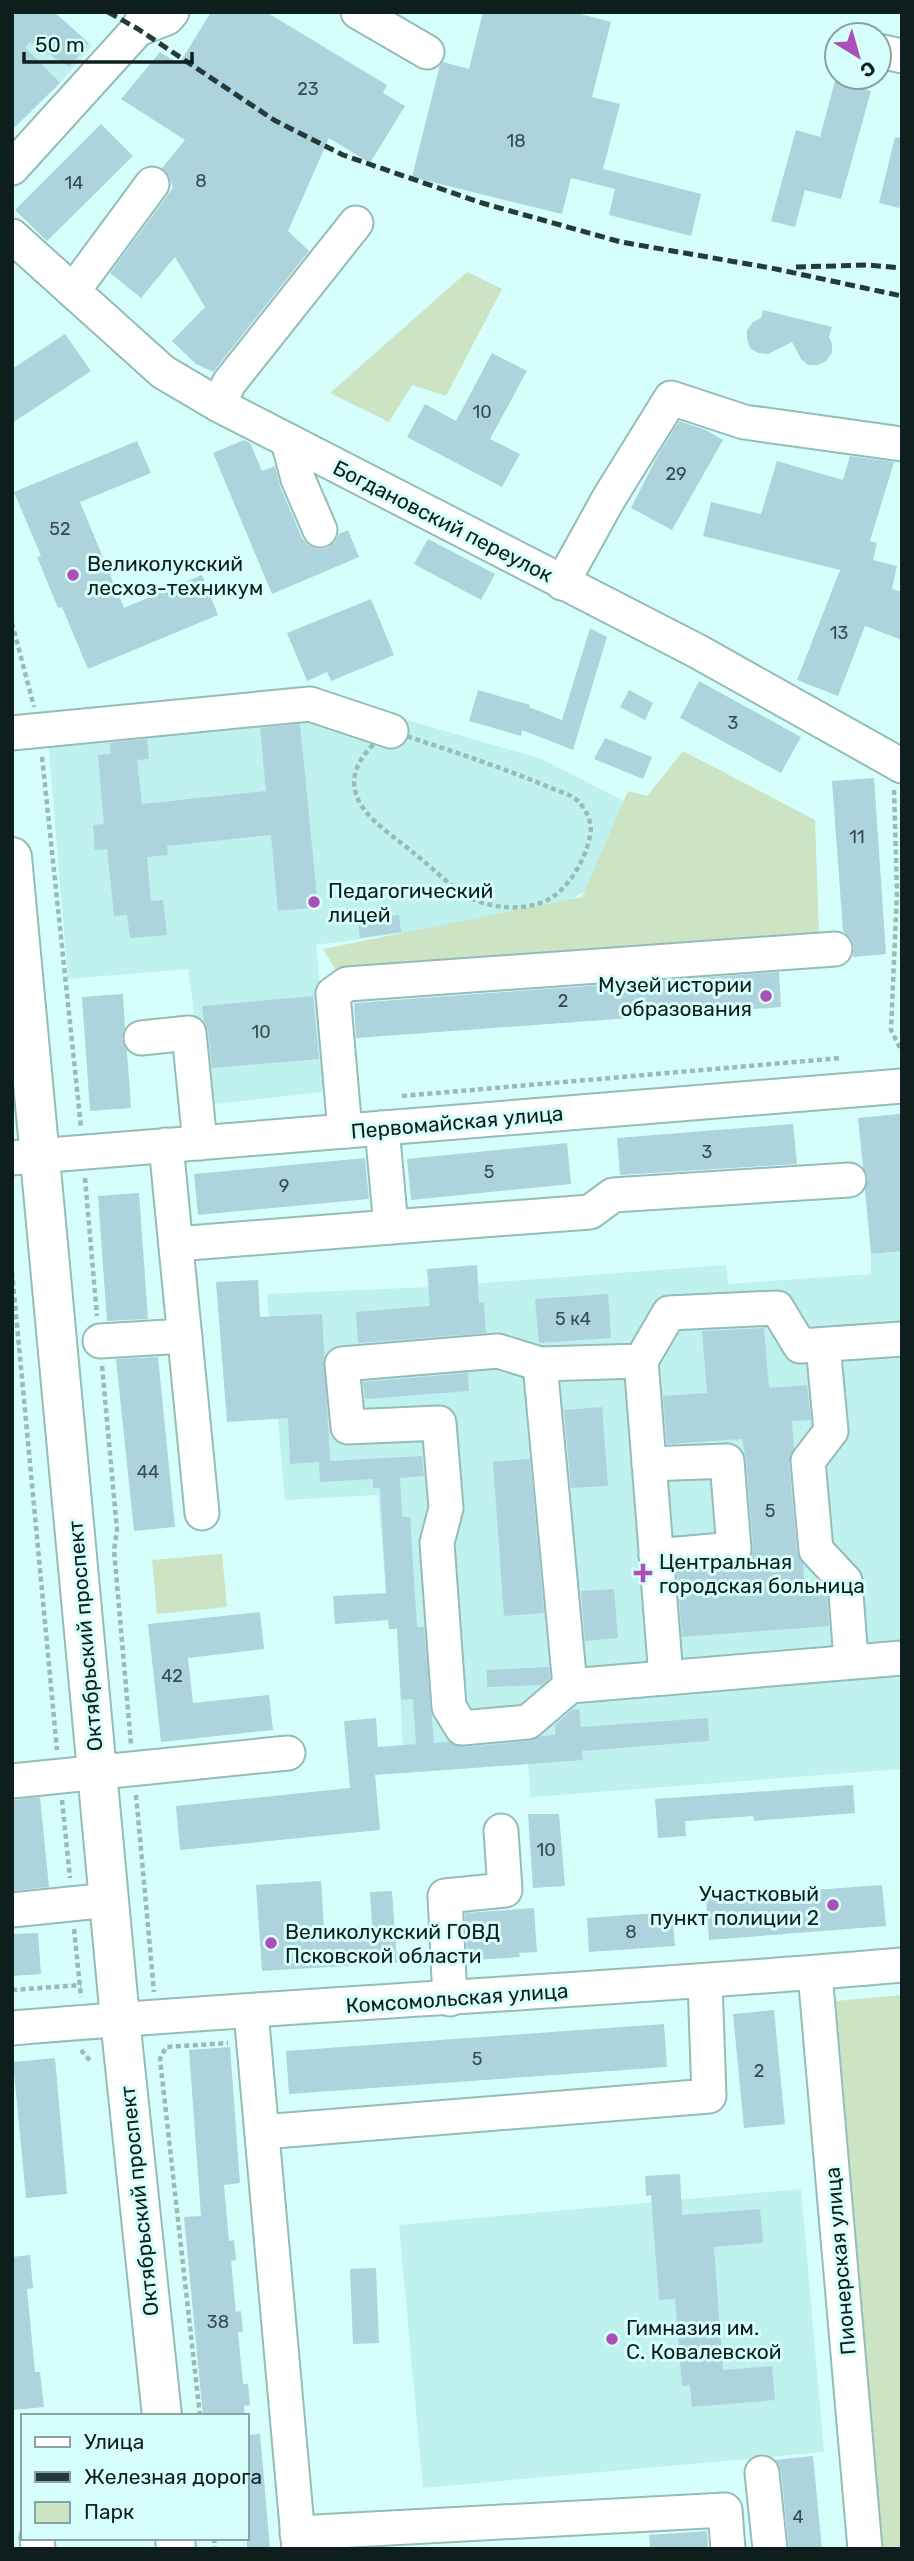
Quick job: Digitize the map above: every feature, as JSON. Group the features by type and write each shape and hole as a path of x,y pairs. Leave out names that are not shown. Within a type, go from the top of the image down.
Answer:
{"main road":[{"name":"Октябрьский проспект","path":"12,857 30,1147 162,2414"}],"street":[{"path":"358,12 428,52"},
{"path":"12,168 145,17"},
{"path":"73,290 152,184"},
{"path":"219,405 229,383 356,223"},
{"name":"Богдановский переулок","path":"12,236 163,372 219,405 697,651 898,764"},
{"path":"562,583 609,498 671,398 744,422 902,444"},
{"path":"288,441 298,479 320,530"},
{"path":"12,733 310,704 391,731"},
{"path":"345,1131 333,994 347,985 835,949"},
{"path":"141,1038 189,1033 200,1143"},
{"name":"Первомайская улица","path":"30,1147 200,1143 902,1086"},
{"path":"382,1128 391,1227"},
{"path":"166,1145 202,1513"},
{"path":"176,1244 590,1212 613,1195 849,1180"},
{"path":"666,1677 641,1361 669,1313 777,1308 800,1346 902,1339"},
{"path":"100,1341 185,1336"},
{"path":"823,1345 831,1431 808,1461 816,1550 845,1581 851,1661"},
{"path":"641,1361 540,1364 498,1352 342,1364 348,1427 439,1423 446,1508 437,1543 448,1693 449,1706 462,1728 528,1722 570,1686 902,1658"},
{"path":"540,1364 570,1686"},
{"path":"649,1464 727,1461 734,1549 656,1556"},
{"path":"12,1781 288,1753"},
{"path":"450,1999 445,1896 505,1890 501,1831"},
{"path":"19,1919 72,1905 109,1900"},
{"name":"Комсомольская улица","path":"12,2028 118,2002 252,2027 450,1999 705,1982 902,1965"},
{"name":"Пионерская улица","path":"815,1973 865,2549"},
{"path":"262,2132 709,2096 705,1982"},
{"path":"252,2027 298,2541 725,2510 728,2549"},
{"path":"762,2473 770,2549"}],"path":[{"path":"391,731 521,775 576,799 590,820 591,835 576,872 552,897 527,907 498,907 469,897 377,822 361,805 355,788 356,774 362,757 373,743 391,731"},
{"path":"898,764 897,891 891,1030 902,1052"},
{"path":"398,1097 841,1058"},
{"path":"30,1147 93,1122"},
{"path":"12,1272 80,1985"},
{"path":"80,1985 118,2002"},
{"path":"12,1990 80,1985 118,2002"},
{"path":"200,2414 160,2059 166,2047 252,2027"}],"shaded area":[{"path":"54,12 92,46 60,83 12,42"},
{"name":"Педагогический лицей","path":"304,690 542,759 626,802 587,890 548,913 316,945 330,1091 207,1105 188,969 68,979 46,714"},
{"name":"Центральная городская больница","path":"902,1251 902,1769 531,1797 528,1764 404,1773 397,1629 389,1629 378,1495 285,1500 267,1294 429,1287 726,1265 728,1284 871,1274 871,1254"},
{"name":"Гимназия им. С. Ковалевской","path":"801,2189 824,2452 423,2488 399,2225"}],"green space":[{"path":"467,272 502,289 446,396 412,385 389,422 330,393"},
{"path":"683,751 815,820 819,935 335,969 323,949 582,897 628,791 647,796"},
{"path":"222,1554 227,1607 157,1614 152,1560"},
{"path":"902,1995 902,2549 883,2549 836,2001"}],"building":[{"path":"12,12 54,12 89,43 69,67 30,42 25,47 60,83 12,130"},
{"path":"211,12 266,12 387,85 383,93 405,106 370,163 329,138 288,231 309,251 213,372 196,364 172,341 205,307 175,257 141,298 110,273 173,188 169,176 162,168 185,140 121,99 160,52 179,64"},
{"path":"483,12 573,12 611,22 592,97 620,104 603,169 701,194 691,236 609,215 615,189 571,178 562,214 412,177 440,65 443,62 469,69"},
{"path":"832,91 871,91 841,199 805,190 795,227 771,221 796,130 820,137"},
{"path":"101,124 133,156 47,241 15,210"},
{"path":"895,137 902,138 902,196 899,208 879,203"},
{"path":"763,310 832,327 829,337 832,353 826,361 818,365 808,365 801,359 792,342 768,354 758,353 750,348 747,330 753,322 761,318"},
{"path":"65,334 91,371 12,423 12,369"},
{"path":"492,353 527,371 490,439 520,454 502,487 407,437 425,404 456,421"},
{"path":"679,421 706,430 723,440 672,530 631,508"},
{"path":"244,440 250,443 262,471 275,466 280,486 302,538 308,545 317,549 327,548 335,542 339,534 348,530 359,557 272,594 213,453"},
{"path":"137,441 151,473 80,502 124,608 202,575 218,615 88,669 62,607 58,608 37,557 41,556 14,492"},
{"path":"850,456 894,462 870,541 877,543 873,560 897,566 892,589 902,592 902,640 865,626 838,696 797,680 840,570 703,536 711,502 761,514 777,461 843,480"},
{"path":"428,539 495,574 481,600 414,564"},
{"path":"371,599 394,655 331,681 327,672 307,681 287,633"},
{"path":"590,628 607,637 573,750 522,730 521,736 469,721 478,690 530,705 529,707 562,720"},
{"path":"699,681 801,737 781,773 680,718"},
{"path":"629,690 653,703 645,720 620,707"},
{"path":"300,724 318,907 278,911 271,835 167,846 168,855 147,857 151,901 163,900 167,935 130,938 127,915 114,916 107,849 95,850 93,825 104,824 98,755 111,754 110,743 147,739 149,759 137,760 142,804 266,791 260,728"},
{"path":"605,738 652,757 643,779 594,759"},
{"path":"874,778 886,954 853,957 851,939 843,931 832,781"},
{"path":"399,915 401,932 360,938 358,920"},
{"path":"779,972 781,1007 356,1038 354,1003"},
{"path":"123,994 125,1028 122,1039 127,1051 131,1108 90,1111 82,997"},
{"path":"313,996 319,1059 212,1068 202,1006"},
{"path":"900,1114 902,1251 871,1254 865,1190 868,1178 863,1167 858,1118"},
{"path":"793,1124 797,1164 620,1175 617,1138"},
{"path":"567,1143 571,1184 411,1200 407,1159"},
{"path":"365,1158 369,1199 198,1215 194,1174"},
{"path":"139,1193 148,1319 107,1321 98,1196"},
{"path":"477,1265 479,1303 484,1302 486,1333 358,1343 356,1312 430,1306 427,1269"},
{"path":"258,1280 260,1317 322,1314 330,1461 422,1456 424,1476 400,1478 402,1517 410,1517 417,1627 424,1627 434,1743 450,1742 464,1747 530,1741 555,1735 555,1725 572,1710 579,1709 581,1727 708,1718 709,1741 582,1751 583,1760 375,1775 380,1830 180,1850 176,1806 350,1788 344,1721 376,1718 378,1747 416,1744 413,1699 401,1700 397,1629 389,1629 388,1620 335,1624 333,1596 386,1593 380,1488 373,1488 373,1479 320,1482 319,1462 290,1464 288,1418 227,1422 216,1282"},
{"path":"608,1294 611,1338 539,1343 535,1299"},
{"path":"764,1328 769,1388 807,1385 811,1420 792,1421 794,1448 789,1463 797,1552 803,1564 805,1595 827,1594 829,1626 682,1637 677,1573 736,1568 751,1561 753,1547 742,1439 667,1444 663,1396 707,1393 702,1331"},
{"path":"158,1357 175,1527 134,1531 116,1359"},
{"path":"468,1373 469,1391 365,1399 363,1382"},
{"path":"602,1407 608,1486 571,1488 564,1410"},
{"path":"530,1459 544,1613 504,1616 493,1462"},
{"path":"614,1589 618,1638 585,1641 581,1591"},
{"path":"260,1612 264,1649 188,1658 193,1703 269,1695 273,1730 161,1742 148,1624"},
{"path":"549,1667 550,1678 542,1685 487,1687 487,1670"},
{"path":"853,1785 855,1813 754,1821 753,1816 685,1821 686,1836 658,1838 655,1799"},
{"path":"40,1797 49,1887 13,1891 12,1800"},
{"path":"528,1814 559,1814 565,1886 533,1888"},
{"path":"321,1881 324,1928 372,1925 370,1892 392,1891 397,1963 262,1971 256,1885"},
{"path":"882,1885 886,1926 709,1940 706,1898"},
{"path":"534,1908 537,1952 519,1953 520,1957 474,1960 474,1956 467,1957 465,1913"},
{"path":"672,1912 675,1946 589,1952 587,1918"},
{"path":"38,1933 41,1974 12,1976 12,1934"},
{"path":"774,2010 785,2124 744,2128 733,2014"},
{"path":"664,2024 667,2067 289,2094 286,2051"},
{"path":"230,2047 240,2183 224,2185 229,2241 234,2240 236,2260 231,2261 236,2312 241,2311 243,2332 238,2332 243,2384 248,2384 250,2405 244,2406 245,2414 203,2414 184,2217 201,2216 189,2050"},
{"path":"55,2058 67,2194 26,2198 13,2062"},
{"path":"680,2174 682,2215 760,2209 763,2243 714,2247 723,2370 772,2366 775,2400 692,2407 690,2385 682,2386 675,2299 659,2300 651,2195 646,2196 645,2176"},
{"path":"30,2255 33,2288 27,2289 35,2372 40,2372 44,2407 12,2410 12,2257"},
{"path":"376,2268 379,2343 353,2344 350,2269"},
{"path":"260,2434 270,2549 247,2549 248,2435"},
{"path":"813,2456 822,2549 789,2549 781,2471 775,2460"},
{"path":"707,2531 708,2549 650,2549 649,2535"}],"railway":[{"path":"108,12 138,29 274,120 343,155 482,203 621,242 771,268 902,296"},
{"path":"796,267 868,265 902,268"}],"place":[{"name":"Великолукский лесхоз-техникум","path":"73,575"},
{"name":"Педагогический лицей","path":"314,902"},
{"name":"Музей истории образования","path":"766,996"},
{"name":"Центральная городская больница","path":"643,1573"},
{"name":"Участковый пункт полиции 2","path":"833,1905"},
{"name":"Великолукский ГОВД Псковской области","path":"271,1943"},
{"name":"Гимназия им. С. Ковалевской","path":"612,2339"}]}
